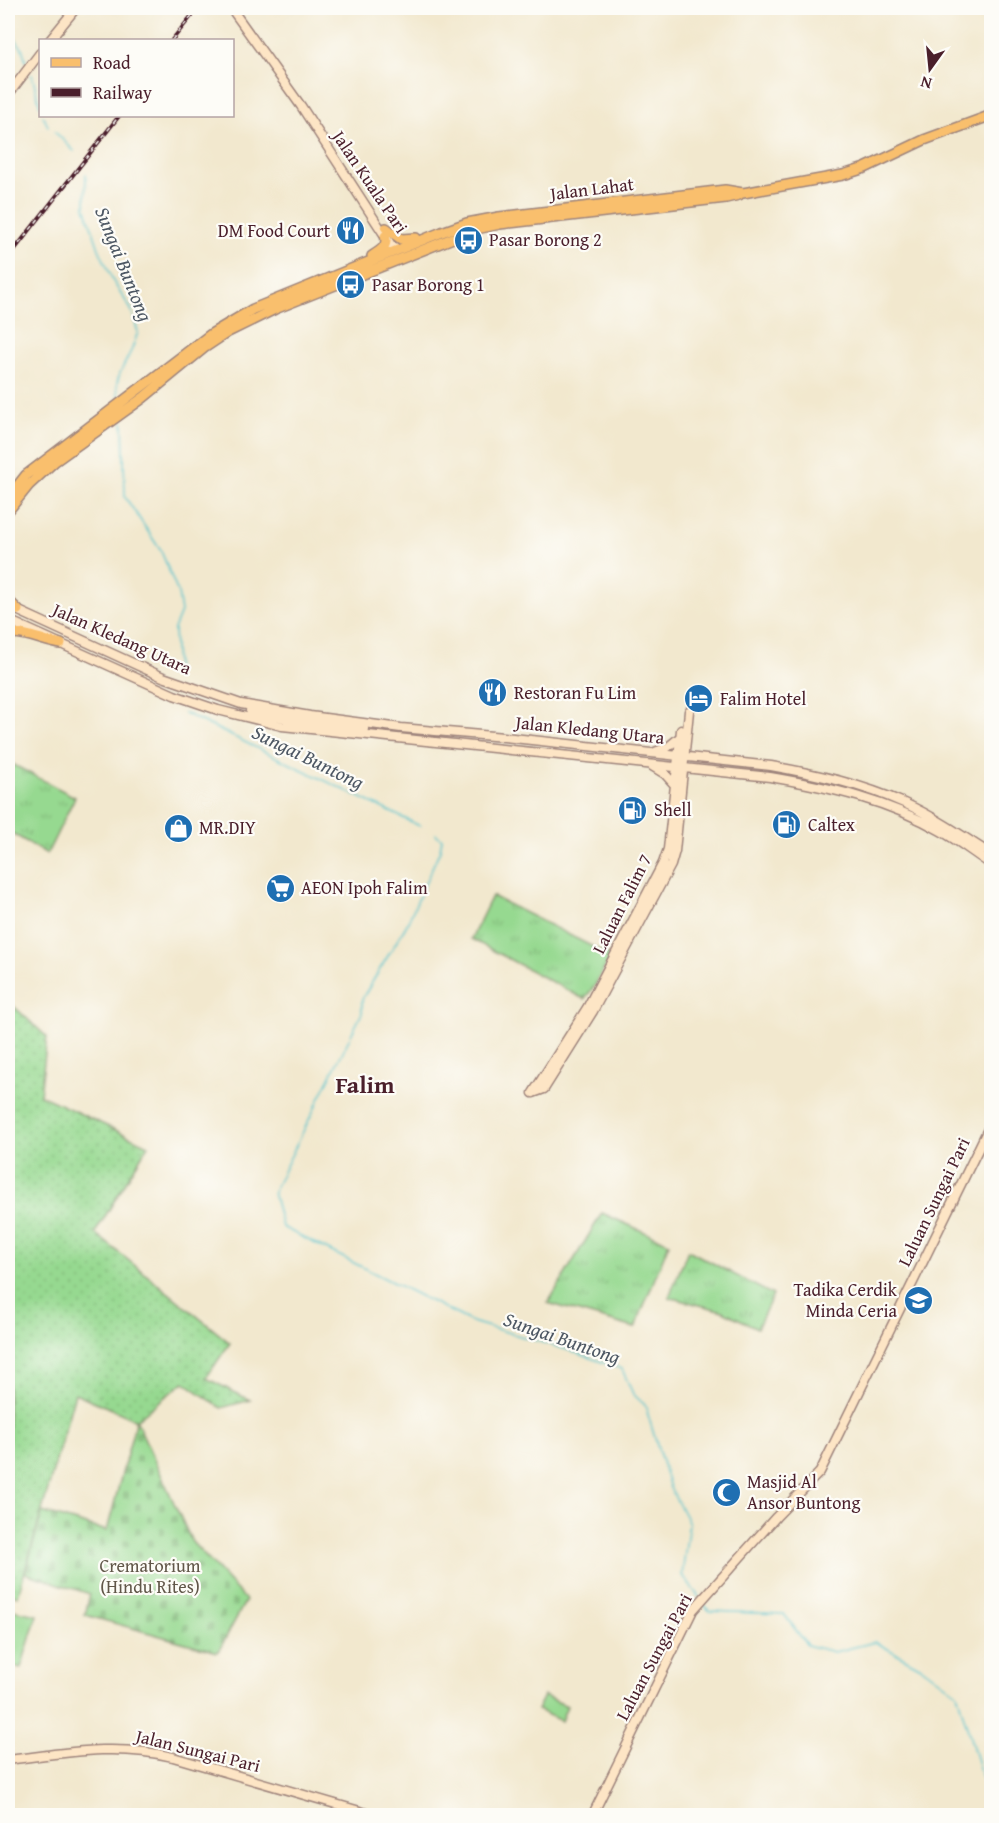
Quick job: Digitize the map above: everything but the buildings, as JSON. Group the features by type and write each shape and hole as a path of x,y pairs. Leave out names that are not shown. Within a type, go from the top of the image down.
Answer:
{"main road":[{"path":"62,25 71,8"},
{"path":"51,39 76,8"},
{"name":"Jalan Kuala Pari","path":"231,8 397,250"},
{"path":"8,95 39,54"},
{"name":"Jalan Lahat","path":"470,227 499,217 725,190 743,193 817,181 856,171 942,133 992,115"},
{"name":"Jalan Lahat","path":"942,133 992,122"},
{"path":"386,232 406,240 470,227"},
{"path":"8,512 12,498 26,475 172,366 211,334 253,309 397,250 408,252 470,227"},
{"path":"12,498 55,462 228,332 276,309 330,289 470,227"},
{"path":"361,265 384,247 387,239 386,232"},
{"path":"330,289 339,281 391,259 397,250"},
{"path":"8,600 18,610 13,612 13,617 41,635"},
{"name":"Jalan Kledang Utara","path":"8,606 163,677 241,704 310,716 771,766 858,786 904,804 947,826 992,855"},
{"name":"Jalan Kledang Utara","path":"8,620 174,695 218,710 282,726 680,767 808,783 855,795 901,811 941,831 992,865"},
{"path":"8,634 18,633 61,644"},
{"name":"Laluan Falim 7","path":"533,1093 587,1008 663,863 668,849 678,785 686,711"},
{"path":"652,754 683,737 692,752 702,759"},
{"path":"649,765 678,785 690,775 706,770"},
{"name":"Laluan Sungai Pari","path":"592,1815 693,1610 820,1472 992,1122"},
{"name":"Jalan Sungai Pari","path":"8,1760 104,1749 140,1750 377,1815"},
{"path":"357,1810 367,1815"}],"green space":[{"path":"12,764 75,797 47,854 8,831 8,772"},
{"path":"492,896 611,956 594,987 584,999 471,939"},
{"path":"8,1001 47,1037 40,1095 148,1145 95,1233 230,1343 206,1378 250,1400 221,1408 184,1382 136,1420 75,1393 18,1596 8,1593"},
{"path":"602,1213 669,1243 635,1328 548,1303"},
{"path":"688,1250 773,1295 757,1328 723,1311 669,1297"},
{"name":"Crematorium (Hindu Rites)","path":"136,1420 192,1542 246,1600 218,1652 85,1615 90,1594 25,1573 42,1512 107,1531"},
{"path":"8,1609 37,1615 21,1668 8,1665"},
{"path":"544,1696 567,1706 561,1721 537,1710"}],"waterway":[{"name":"Sungai Buntong","path":"8,29 22,48 26,61"},
{"name":"Sungai Buntong","path":"32,75 39,102"},
{"name":"Sungai Buntong","path":"44,117 48,126"},
{"name":"Sungai Buntong","path":"55,132 74,151"},
{"name":"Sungai Buntong","path":"86,174 85,207 99,249 114,283 131,309 138,332 120,373 117,383 118,397"},
{"name":"Sungai Buntong","path":"123,422 125,497 161,551 178,593 181,612 174,629 176,667"},
{"name":"Sungai Buntong","path":"184,713 420,826"},
{"name":"Sungai Buntong","path":"436,834 442,839 440,850 406,926 362,999 362,1013 273,1192 282,1227 472,1322 568,1350 622,1369 633,1394 645,1405 670,1488 689,1523 682,1575 699,1597"},
{"name":"Sungai Buntong","path":"704,1604 709,1611 784,1614 807,1645 834,1652 875,1642 923,1668 957,1693 986,1792 981,1816"}],"railway":[{"path":"173,39 198,8"},
{"path":"8,258 118,117"}],"place":[{"name":"DM Food Court","path":"351,231"},
{"name":"Pasar Borong 2","path":"468,240"},
{"name":"Pasar Borong 1","path":"351,285"},
{"name":"Restoran Fu Lim","path":"493,693"},
{"name":"Falim Hotel","path":"699,699"},
{"name":"Shell","path":"633,810"},
{"name":"Caltex","path":"787,825"},
{"name":"MR.DIY","path":"178,828"},
{"name":"AEON Ipoh Falim","path":"280,888"},
{"name":"Tadika Cerdik Minda Ceria","path":"918,1300"},
{"name":"Masjid Al Ansor Buntong","path":"726,1492"}],"district":[{"name":"Falim","path":"365,1085"}]}
